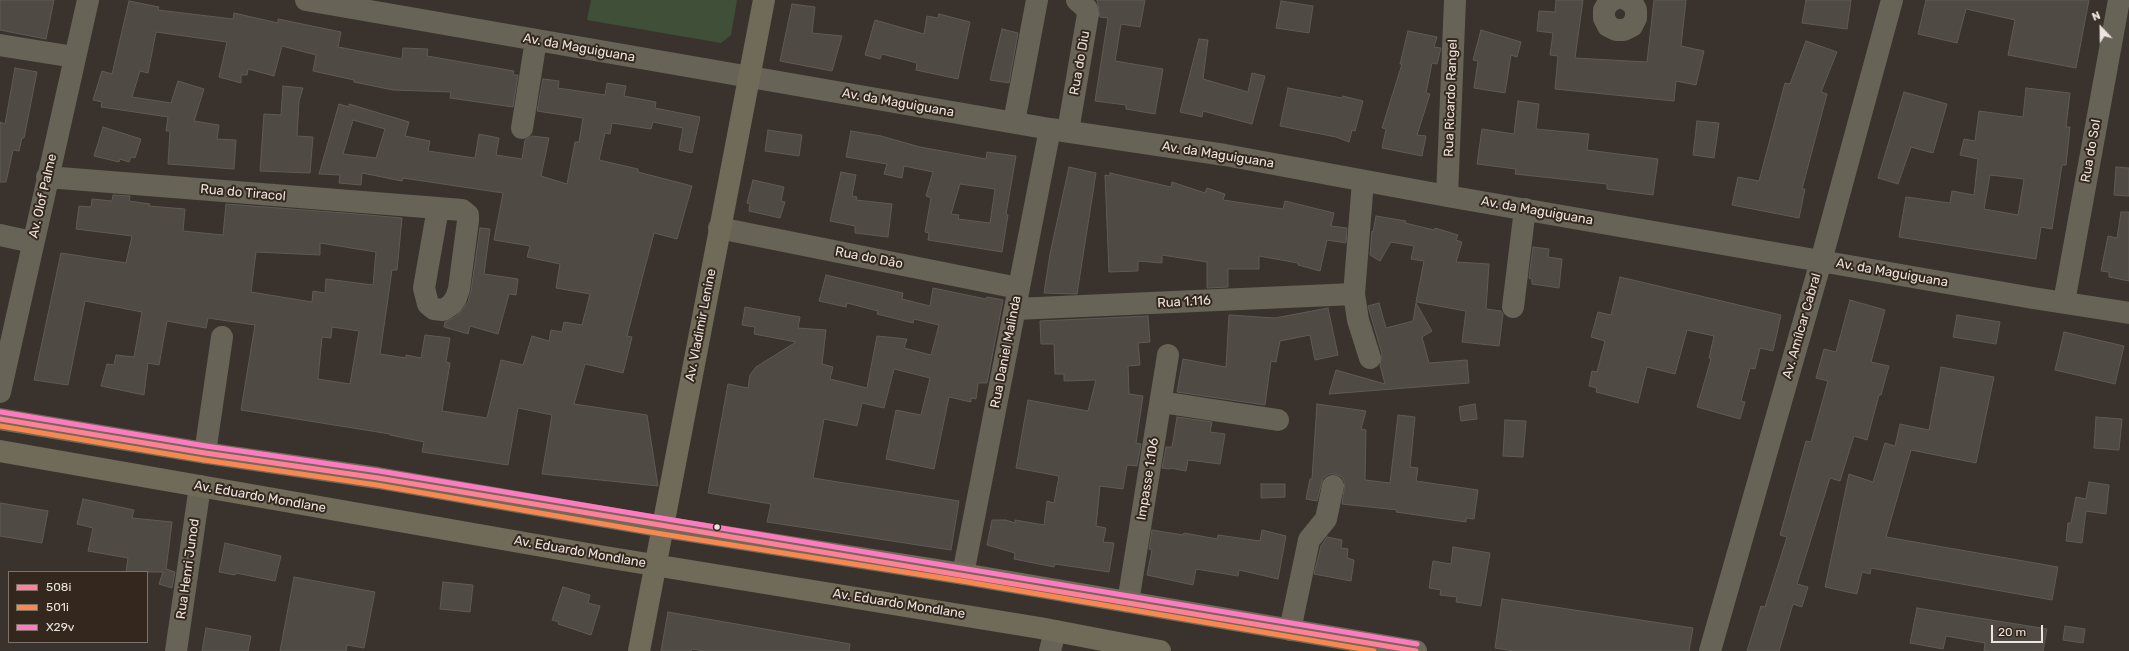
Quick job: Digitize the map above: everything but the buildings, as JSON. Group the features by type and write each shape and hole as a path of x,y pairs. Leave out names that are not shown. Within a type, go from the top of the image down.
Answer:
{"main road":[{"name":"Av. Vladimir Lenine","path":"639,651 764,0"},
{"path":"0,418 205,453 378,478 663,527 963,574 1416,651"},
{"name":"Av. Eduardo Mondlane","path":"0,451 655,565 1052,641 1160,651"}],"street":[{"name":"Av. Olof Palme","path":"0,392 32,242 88,0"},
{"name":"Av. da Maguiguana","path":"306,0 399,7 536,40 749,78 1059,130 1225,155 1447,196 2129,313"},
{"path":"1014,122 1037,0"},
{"name":"Rua do Diu","path":"1059,130 1088,14 1087,9 1077,0"},
{"name":"Rua Ricardo Rangel","path":"1447,196 1455,0"},
{"path":"1613,0 1609,2 1604,10 1604,18 1608,26 1616,30 1632,26 1636,18 1636,10 1632,2 1627,0"},
{"name":"Av. Amílcar Cabral","path":"1710,651 1821,261 1892,0"},
{"name":"Rua do Sol","path":"2064,302 2119,0"},
{"path":"522,128 536,40"},
{"path":"0,45 74,57"},
{"name":"Rua Daniel Malinda","path":"963,574 1018,288 1059,130"},
{"name":"Rua do Tiracol","path":"47,177 438,208"},
{"path":"1363,181 1354,294 1358,320 1370,358"},
{"path":"1513,307 1525,209"},
{"name":"Rua do Dão","path":"719,228 1018,288"},
{"path":"0,236 32,242"},
{"name":"Rua 1.116","path":"1015,309 1354,294"},
{"path":"205,453 222,337"},
{"name":"Impasse 1.106","path":"1128,602 1168,355"},
{"path":"1161,402 1278,420"},
{"name":"Rua Henri Junod","path":"176,651 200,486"},
{"path":"1290,630 1309,540 1326,520 1333,486"}],"green space":[{"path":"591,0 737,0 731,35 721,43 587,20"}],"transit line":[{"name":"X29v","path":"1,412 206,446 379,471 1417,644"},
{"name":"508i","path":"0,419 205,453 378,478 1416,651"},
{"name":"501i","path":"0,426 204,460 377,485 662,534 962,581 1374,651"}]}
